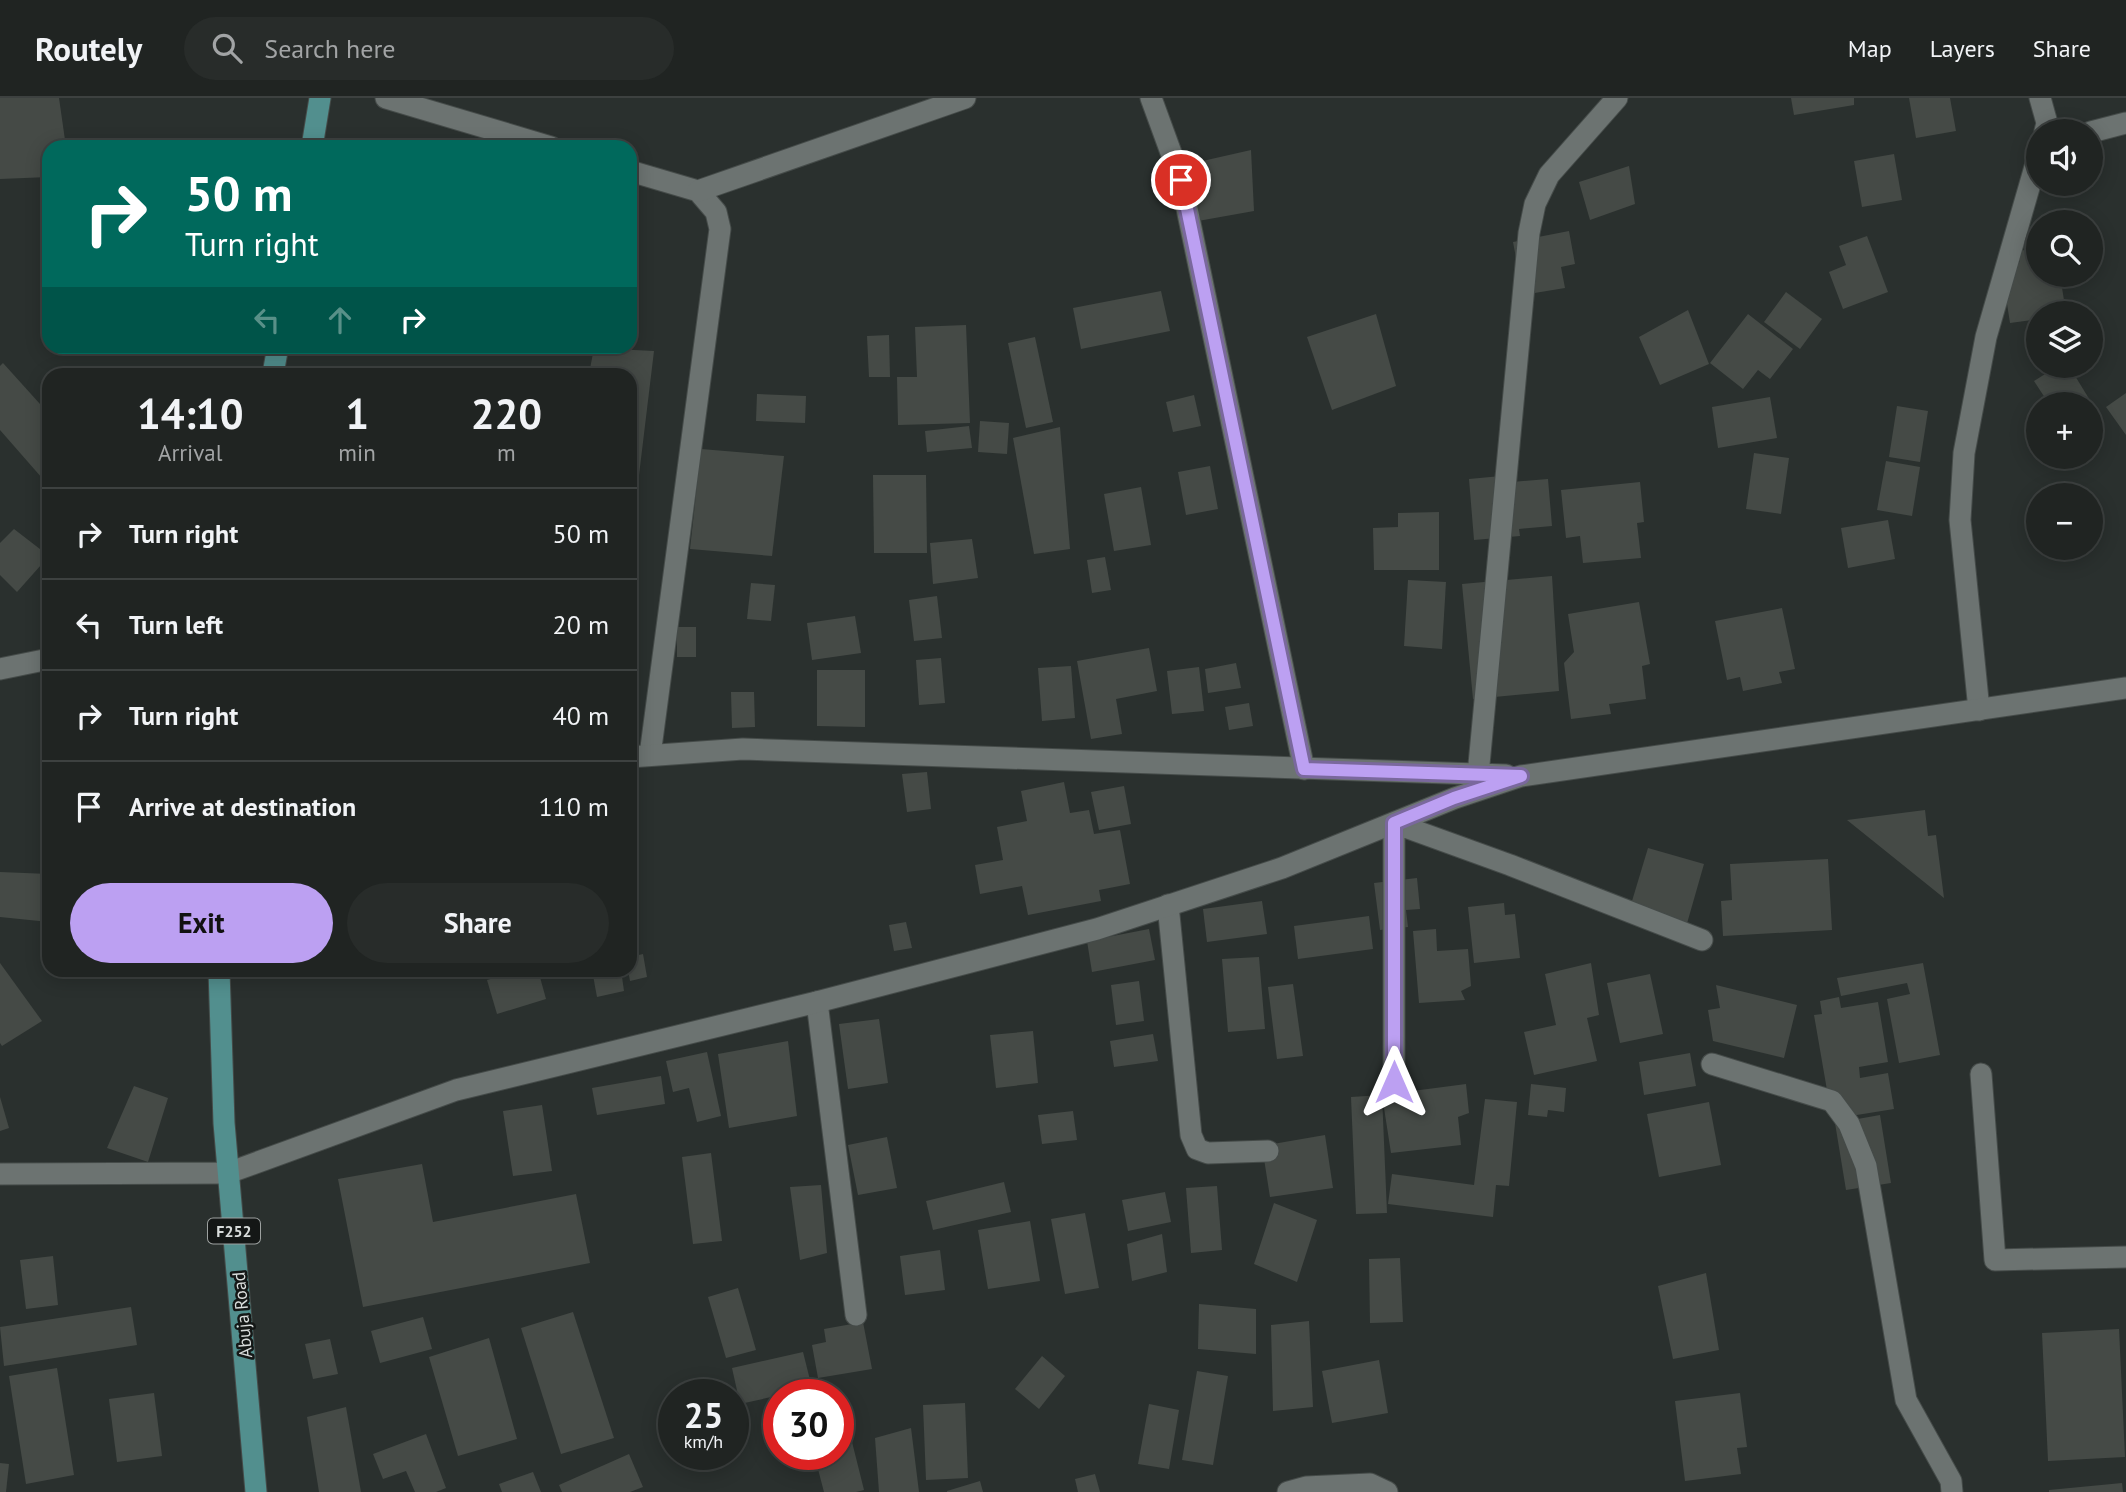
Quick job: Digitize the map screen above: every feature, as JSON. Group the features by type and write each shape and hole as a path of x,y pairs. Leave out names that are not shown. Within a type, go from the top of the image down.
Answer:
{"main road":[{"path":"313,140 320,98"},
{"name":"Abuja Road","path":"219,977 224,1123 256,1492"}],"street":[{"path":"386,98 527,140"},
{"path":"698,191 965,98"},
{"path":"1151,98 1181,180 1304,769"},
{"path":"1478,775 1529,233 1535,204 1549,175 1617,98"},
{"path":"2040,98 2047,119"},
{"path":"2103,129 2126,123"},
{"path":"637,173 698,191 716,212 720,229 640,756 743,749 1521,776 2126,688"},
{"path":"1979,710 1960,520 1964,453 1986,337 2027,196"},
{"path":"0,669 42,660"},
{"path":"0,1174 229,1173 456,1090 817,1002 1097,929 1282,868 1454,798 1521,776"},
{"path":"1394,823 1702,940"},
{"path":"1394,823 1394,1082"},
{"path":"1168,905 1191,1135 1197,1149 1208,1153 1268,1151"},
{"path":"817,1002 856,1315"},
{"path":"1712,1065 1832,1101 1849,1124 1866,1166 1906,1400 1951,1481 1952,1492"},
{"path":"1981,1074 1995,1260 2126,1256"},
{"path":"1288,1492 1306,1487 1370,1484 1387,1492"}],"building":[{"path":"0,98 59,98 65,140 42,140 42,177 0,179"},
{"path":"1791,98 1854,98 1854,105 1794,115"},
{"path":"1909,98 1950,98 1956,131 1916,138"},
{"path":"1251,150 1254,211 1198,221 1176,167"},
{"path":"1894,154 1902,200 1862,207 1854,161"},
{"path":"1629,166 1635,204 1590,220 1579,182"},
{"path":"1569,231 1575,264 1561,267 1565,288 1523,295 1513,242"},
{"path":"1867,236 1888,292 1843,309 1829,272 1846,265 1839,246"},
{"path":"2026,250 2026,287 2062,287 2064,301 2026,301 2026,321 2010,323 2001,265 2020,262 2018,251"},
{"path":"1161,291 1170,331 1081,349 1073,308"},
{"path":"1786,292 1822,319 1800,349 1764,322"},
{"path":"1688,310 1709,364 1660,385 1639,337"},
{"path":"1376,314 1396,386 1332,410 1307,337"},
{"path":"1748,314 1793,349 1770,379 1758,370 1743,389 1710,363"},
{"path":"966,325 970,423 898,425 897,377 917,377 915,327"},
{"path":"889,335 890,377 869,377 867,336"},
{"path":"1035,337 1053,422 1026,428 1008,343"},
{"path":"637,350 654,351 637,492 637,368 590,368 593,354 637,354"},
{"path":"3,363 42,406 42,478 0,430 0,366"},
{"path":"2039,378 2076,378 2085,392 2041,392 2034,381"},
{"path":"2126,393 2126,435 2106,407"},
{"path":"757,394 806,396 805,423 756,421"},
{"path":"1194,395 1201,426 1173,432 1166,402"},
{"path":"1770,397 1777,438 1718,448 1712,407"},
{"path":"1897,406 1928,411 1920,462 1889,457"},
{"path":"980,421 1009,423 1007,454 978,452"},
{"path":"969,426 972,448 927,452 925,431"},
{"path":"1060,427 1070,549 1034,554 1013,438"},
{"path":"701,449 784,456 772,556 690,549"},
{"path":"1754,453 1789,458 1781,514 1746,509"},
{"path":"1886,461 1920,467 1912,516 1877,510"},
{"path":"1210,466 1218,509 1186,515 1178,472"},
{"path":"873,475 926,475 927,553 874,553"},
{"path":"1501,476 1512,482 1548,479 1552,526 1519,529 1520,536 1474,540 1469,479"},
{"path":"1640,482 1644,522 1637,523 1641,558 1583,563 1580,536 1566,538 1561,490"},
{"path":"1141,487 1151,545 1114,551 1104,494"},
{"path":"1439,512 1439,570 1374,570 1373,528 1398,527 1398,513"},
{"path":"1888,520 1895,559 1848,568 1841,528"},
{"path":"14,529 42,551 42,564 17,592 0,575 0,543"},
{"path":"972,539 978,578 933,584 930,543"},
{"path":"1105,557 1111,590 1092,593 1087,560"},
{"path":"1552,576 1559,691 1473,699 1462,584"},
{"path":"1408,580 1446,582 1442,649 1404,646"},
{"path":"751,583 775,585 771,621 747,619"},
{"path":"937,596 942,638 914,641 909,600"},
{"path":"1639,602 1650,664 1642,666 1646,699 1609,704 1611,714 1571,719 1564,663 1574,652 1568,614"},
{"path":"1782,608 1795,669 1779,672 1782,683 1743,691 1740,677 1727,680 1715,621"},
{"path":"855,616 861,653 812,660 807,623"},
{"path":"677,627 696,627 696,657 677,657"},
{"path":"1149,648 1157,691 1116,699 1122,734 1091,739 1077,661"},
{"path":"941,658 945,703 919,705 916,660"},
{"path":"1236,663 1241,688 1208,693 1205,669"},
{"path":"1071,666 1075,718 1042,721 1038,668"},
{"path":"1199,667 1204,711 1172,714 1167,671"},
{"path":"817,670 865,670 865,727 817,726"},
{"path":"731,692 754,692 755,727 732,728"},
{"path":"1249,703 1253,726 1229,730 1225,707"},
{"path":"927,772 931,809 907,812 902,774"},
{"path":"1064,782 1070,813 1089,810 1094,834 1120,830 1130,884 1099,890 1101,901 1028,915 1022,886 980,894 975,865 1003,860 997,827 1027,821 1021,791"},
{"path":"1124,786 1131,824 1099,830 1091,792"},
{"path":"1925,810 1928,836 1936,835 1944,898 1847,820"},
{"path":"1648,848 1704,864 1686,927 1629,911"},
{"path":"1828,859 1832,930 1723,936 1721,901 1732,900 1730,864"},
{"path":"0,872 42,874 42,921 0,917"},
{"path":"1417,878 1420,909 1406,910 1408,927 1380,930 1374,883"},
{"path":"1262,901 1267,934 1207,942 1203,909"},
{"path":"1504,903 1505,915 1515,914 1520,958 1474,963 1468,907"},
{"path":"1369,916 1373,949 1298,959 1294,926"},
{"path":"906,922 912,948 894,951 889,925"},
{"path":"1149,929 1155,960 1092,972 1087,941"},
{"path":"1436,929 1437,951 1468,949 1471,986 1461,991 1465,1000 1419,1003 1413,931"},
{"path":"643,954 647,977 630,981 629,977 637,977 637,955"},
{"path":"1259,957 1265,1029 1228,1032 1222,959"},
{"path":"0,963 42,1021 2,1046 0,1043"},
{"path":"1591,963 1599,1015 1587,1018 1597,1061 1534,1075 1524,1032 1556,1025 1545,974"},
{"path":"1923,963 1940,1055 1899,1063 1887,999 1910,994 1907,983 1841,996 1837,978"},
{"path":"1650,974 1663,1034 1620,1043 1607,983"},
{"path":"497,977 540,977 546,999 497,1014 487,980"},
{"path":"593,977 622,977 624,991 597,997"},
{"path":"1139,981 1144,1021 1116,1025 1111,985"},
{"path":"1293,984 1303,1056 1277,1059 1268,987"},
{"path":"1716,985 1797,1005 1784,1058 1713,1041 1708,1010 1720,1008"},
{"path":"1839,997 1841,1008 1878,1002 1888,1062 1859,1067 1860,1078 1888,1073 1894,1109 1832,1119 1814,1015 1822,1014 1820,1001"},
{"path":"879,1019 888,1083 848,1089 839,1024"},
{"path":"1033,1031 1038,1083 996,1088 990,1035"},
{"path":"1153,1034 1158,1061 1114,1067 1110,1041"},
{"path":"788,1041 797,1116 729,1128 718,1054"},
{"path":"707,1052 721,1116 697,1122 689,1088 673,1092 666,1061"},
{"path":"1690,1053 1696,1086 1644,1095 1639,1062"},
{"path":"661,1076 665,1104 597,1115 592,1088"},
{"path":"1466,1084 1469,1113 1458,1117 1461,1145 1391,1153 1382,1095"},
{"path":"1531,1084 1566,1088 1564,1112 1548,1110 1547,1117 1528,1115"},
{"path":"134,1086 168,1098 148,1162 107,1148"},
{"path":"1382,1095 1387,1213 1356,1214 1351,1097"},
{"path":"0,1097 9,1128 0,1131"},
{"path":"1485,1099 1517,1102 1509,1186 1496,1185 1493,1217 1388,1204 1392,1174 1474,1185"},
{"path":"1709,1102 1721,1165 1659,1177 1647,1114"},
{"path":"542,1105 552,1171 513,1176 503,1111"},
{"path":"1073,1111 1077,1140 1042,1144 1038,1115"},
{"path":"1880,1115 1891,1183 1846,1190 1835,1123"},
{"path":"1325,1135 1333,1188 1270,1197 1262,1146"},
{"path":"887,1137 897,1188 858,1195 848,1145"},
{"path":"711,1153 722,1241 693,1244 682,1157"},
{"path":"422,1164 433,1222 576,1194 590,1263 363,1307 338,1179"},
{"path":"1004,1182 1011,1212 933,1230 926,1201"},
{"path":"821,1185 827,1253 800,1260 790,1187"},
{"path":"1217,1186 1222,1250 1191,1253 1186,1188"},
{"path":"1165,1192 1171,1222 1128,1231 1122,1200"},
{"path":"1274,1203 1317,1220 1297,1282 1254,1264"},
{"path":"1085,1213 1099,1288 1065,1294 1051,1219"},
{"path":"1030,1221 1040,1281 988,1289 978,1230"},
{"path":"1162,1234 1167,1272 1132,1281 1127,1244"},
{"path":"940,1250 945,1290 905,1295 900,1256"},
{"path":"53,1256 58,1305 26,1309 20,1260"},
{"path":"1400,1258 1403,1322 1370,1323 1369,1259"},
{"path":"1706,1273 1719,1350 1673,1359 1658,1286"},
{"path":"738,1288 756,1350 726,1358 708,1297"},
{"path":"1199,1304 1256,1309 1256,1354 1198,1349"},
{"path":"131,1307 137,1345 4,1366 0,1327"},
{"path":"573,1312 614,1438 561,1454 521,1328"},
{"path":"423,1317 432,1349 380,1363 371,1331"},
{"path":"1309,1321 1313,1407 1273,1411 1271,1325"},
{"path":"863,1322 872,1369 818,1378 812,1345 826,1342 824,1329"},
{"path":"2119,1329 2125,1457 2048,1461 2042,1333"},
{"path":"489,1338 517,1439 458,1456 429,1357"},
{"path":"330,1339 338,1374 313,1379 305,1344"},
{"path":"803,1352 810,1379 763,1379 763,1399 749,1402 749,1379 734,1379 732,1368"},
{"path":"1042,1356 1065,1376 1039,1409 1015,1389"},
{"path":"1379,1360 1388,1413 1332,1423 1322,1371"},
{"path":"57,1368 74,1475 26,1484 9,1376"},
{"path":"1197,1371 1228,1376 1213,1465 1182,1460"},
{"path":"154,1393 162,1456 117,1462 109,1399"},
{"path":"1740,1393 1747,1447 1737,1448 1741,1474 1685,1481 1675,1401"},
{"path":"965,1403 968,1478 926,1480 923,1405"},
{"path":"1149,1404 1179,1410 1169,1469 1138,1464"},
{"path":"346,1407 361,1492 319,1492 307,1417"},
{"path":"911,1428 919,1492 879,1492 875,1438"},
{"path":"426,1434 446,1488 436,1492 415,1492 406,1471 383,1479 373,1454"},
{"path":"854,1450 864,1490 824,1492 818,1470 854,1470"},
{"path":"629,1454 643,1487 630,1492 562,1492 559,1485"},
{"path":"0,1463 9,1464 6,1492 0,1492"},
{"path":"533,1472 541,1492 502,1492 499,1484"},
{"path":"1095,1474 1100,1492 1078,1492 1075,1479"},
{"path":"980,1481 983,1492 947,1492 947,1491"},
{"path":"2122,1483 2123,1492 2049,1492 2049,1490"}],"route":[{"path":"1181,180 1304,769 1521,776 1454,798 1394,823 1394,1082"}]}
